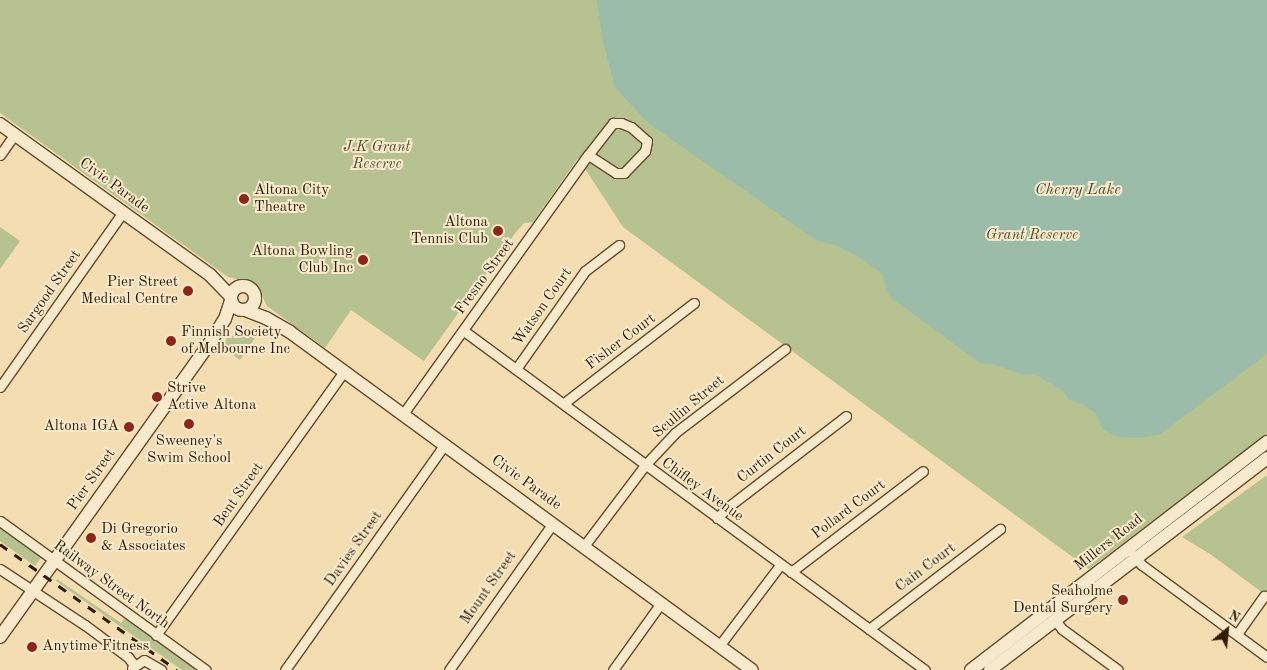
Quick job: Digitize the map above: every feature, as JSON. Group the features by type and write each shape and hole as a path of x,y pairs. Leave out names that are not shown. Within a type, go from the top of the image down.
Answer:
{"street":[{"name":"Fresno Street","path":"404,414 588,156 613,123 621,123 631,127 647,141 645,151 624,173 616,173 588,156"},
{"name":"Civic Parade","path":"0,124 210,274 231,298"},
{"path":"0,155 14,134"},
{"name":"Sargood Street","path":"0,387 123,212"},
{"name":"Watson Court","path":"516,369 585,271 619,245"},
{"name":"Civic Parade","path":"210,274 242,286"},
{"path":"242,286 249,288 255,296 252,306 244,310 236,308 231,298 234,291 242,286"},
{"name":"Civic Parade","path":"255,296 279,325"},
{"name":"Pier Street","path":"0,637 211,341 225,319 231,298"},
{"name":"Fisher Court","path":"564,403 694,303"},
{"name":"Civic Parade","path":"244,310 279,325 344,371 752,670"},
{"name":"Pier Street","path":"211,341 244,310"},
{"name":"Chifley Avenue","path":"464,331 925,670"},
{"name":"Scullin Street","path":"584,546 645,465 676,432 785,349"},
{"name":"Bent Street","path":"156,635 344,371"},
{"name":"Curtin Court","path":"717,518 728,507 846,416"},
{"name":"Millers Road","path":"971,670 1267,442"},
{"name":"Davies Street","path":"285,670 445,444"},
{"name":"Millers Road","path":"990,670 1267,458"},
{"name":"Pollard Court","path":"791,572 924,471"},
{"name":"Railway Street North","path":"0,521 206,670"},
{"name":"Mount Street","path":"448,670 553,523"},
{"name":"Cain Court","path":"869,629 1000,528"},
{"path":"1127,549 1136,559 1267,657"},
{"path":"719,646 780,564"},
{"path":"0,569 128,657 132,668 144,660 161,670"},
{"path":"1236,634 1264,596"},
{"path":"614,670 661,603"},
{"path":"1055,620 1062,629 1118,670"}],"green space":[{"name":"Grant Reserve","path":"0,0 1267,0 1267,434 1089,569 623,227 578,158 533,222 524,223 516,232 424,361 351,310 325,348 267,306 259,290 249,282 228,277 0,113"},
{"path":"0,227 20,241 0,269"},
{"path":"251,330 257,335 240,360 221,346 227,338"},
{"path":"1267,475 1267,596 1210,554 1182,537"},
{"path":"0,526 42,556 35,566 0,541"},
{"path":"57,579 121,623 126,616 198,670 182,670 56,581"}],"water":[{"name":"Cherry Lake","path":"597,0 1267,0 1267,354 1159,435 1139,438 1118,437 1103,429 1095,413 1082,404 1069,399 1064,392 1035,374 1024,375 993,364 980,363 889,296 882,274 859,257 837,246 816,240 648,123 615,87 602,37"}],"railway":[{"path":"0,544 177,670"}],"place":[{"name":"Altona City Theatre","path":"244,199"},
{"name":"Altona Tennis Club","path":"498,231"},
{"name":"Altona Bowling Club Inc","path":"363,260"},
{"name":"Pier Street Medical Centre","path":"188,291"},
{"name":"Finnish Society of Melbourne Inc","path":"171,341"},
{"name":"Strive Active Altona","path":"157,397"},
{"name":"Sweeney's Swim School","path":"189,424"},
{"name":"Altona IGA","path":"129,427"},
{"name":"Di Gregorio & Associates","path":"91,538"},
{"name":"Seaholme Dental Surgery","path":"1123,600"},
{"name":"Anytime Fitness","path":"32,647"}],"park label":[{"name":"J.K Grant Reserve","path":"377,156"}]}
